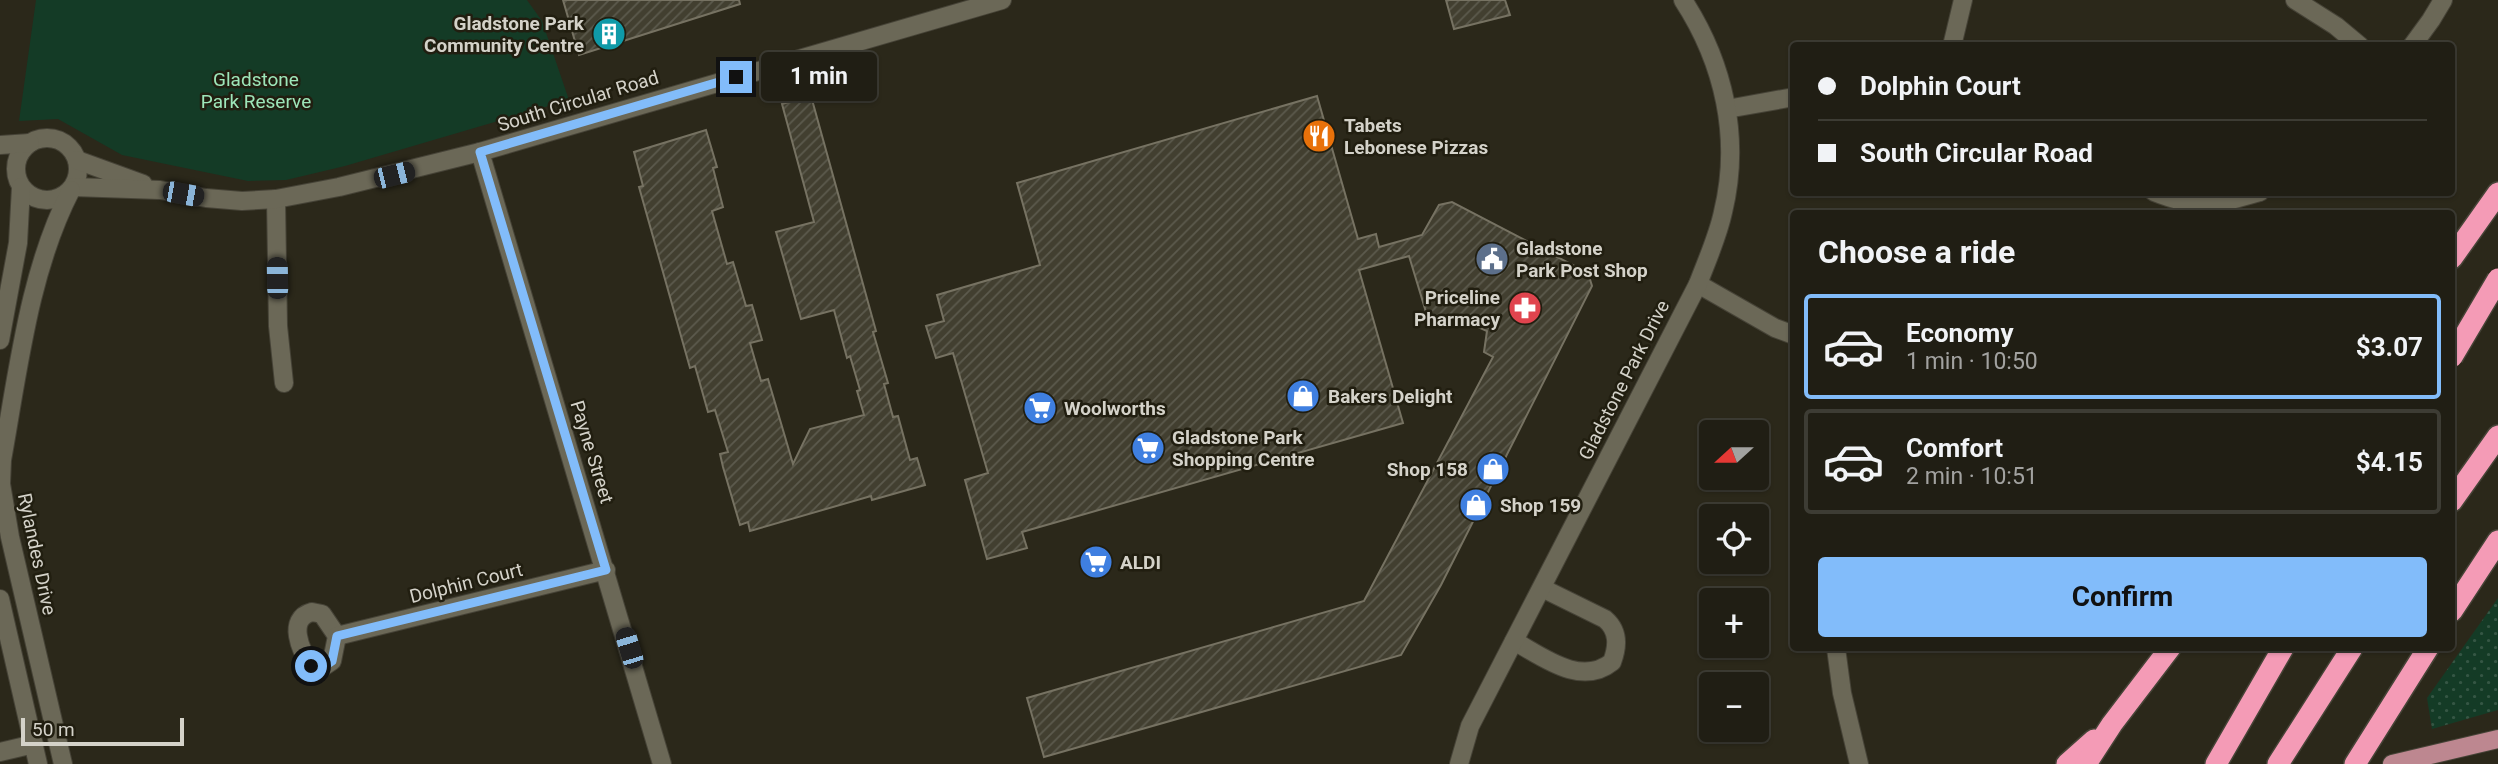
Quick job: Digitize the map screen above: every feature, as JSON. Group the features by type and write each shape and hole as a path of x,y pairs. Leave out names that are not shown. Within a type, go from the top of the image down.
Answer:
{"highway":[{"path":"2455,254 2498,193"},
{"path":"2455,352 2498,279"},
{"path":"2455,337 2498,301"},
{"path":"2455,498 2498,436"},
{"path":"2455,606 2498,541"},
{"path":"2086,764 2112,724 2168,651"},
{"path":"2216,764 2281,651"},
{"path":"2278,764 2350,651"},
{"path":"2355,764 2426,651"},
{"path":"2067,764 2112,724"}],"main road":[{"path":"2392,764 2498,739"}],"street":[{"name":"South Circular Road","path":"72,189 160,190 242,201 276,199 394,175 480,152 1002,0"},
{"name":"Gladstone Park Drive","path":"1459,764 1470,726 1698,284 1723,214 1730,156 1727,109 1713,54 1699,24 1683,0"},
{"path":"1953,42 1963,0"},
{"path":"2295,0 2336,26 2355,42"},
{"path":"2415,42 2442,0"},
{"path":"1727,109 1790,98"},
{"path":"0,145 30,143 39,139 58,140 73,151 79,169 72,189 63,197 45,201 27,194 19,183 0,170"},
{"path":"0,340 18,243 18,158 30,143"},
{"name":"Payne Street","path":"480,152 662,764"},
{"name":"South Circular Road","path":"77,160 160,190"},
{"name":"Rylandes Drive","path":"63,764 10,537 2,493 2,460 6,407 40,263 56,220 72,189"},
{"path":"2164,196 2198,209 2244,196"},
{"path":"276,199 278,326 284,383"},
{"path":"1698,284 1775,328 1790,334"},
{"name":"Dolphin Court","path":"337,636 606,570"},
{"path":"1514,641 1576,672 1595,672 1612,662 1617,643 1611,624 1542,588"},
{"path":"0,599 38,764"},
{"path":"1836,651 1842,693 1859,764"},
{"path":"0,752 57,740"}],"green space":[{"name":"Gladstone Park Reserve","path":"36,0 527,0 542,21 569,100 345,166 286,180 248,181 122,155 58,119 19,121"},
{"path":"2498,598 2498,710 2432,729 2427,698"}],"building":[{"name":"Gladstone Park Community Centre","path":"563,0 739,0 740,4 579,55"},
{"path":"1446,0 1505,0 1510,15 1454,29"},
{"path":"811,96 876,331 873,332 888,383 884,384 893,417 898,416 910,460 917,458 925,485 872,500 871,496 750,531 748,522 740,525 723,467 720,454 728,452 715,410 708,412 695,366 690,368 639,187 643,186 634,152 706,130 717,167 713,168 723,207 712,211 727,264 733,262 746,306 752,305 762,340 750,343 761,381 768,379 793,464 810,429 864,415 857,391 860,390 850,356 847,358 834,310 801,319 776,232 814,222 782,104"},
{"name":"Gladstone Park Shopping Centre","path":"1317,96 1358,239 1376,234 1379,247 1422,235 1439,205 1452,202 1588,273 1592,286 1441,585 1401,655 1044,757 1027,698 1364,601 1493,357 1484,352 1487,331 1451,315 1429,322 1409,256 1359,270 1403,423 1022,532 1027,548 987,559 965,480 988,473 953,353 936,358 926,326 944,321 937,295 1040,265 1017,183"}],"place":[{"name":"Gladstone Park Community Centre","path":"609,34"},
{"name":"Tabets Lebonese Pizzas","path":"1319,136"},
{"name":"Gladstone Park Post Shop","path":"1492,259"},
{"name":"Priceline Pharmacy","path":"1525,308"},
{"name":"Bakers Delight","path":"1303,396"},
{"name":"Woolworths","path":"1040,408"},
{"name":"Gladstone Park Shopping Centre","path":"1148,448"},
{"name":"Shop 158","path":"1493,469"},
{"name":"Shop 159","path":"1476,505"},
{"name":"ALDI","path":"1096,562"}],"route":[{"path":"311,666 323,667 332,661 337,636 606,570 480,152 736,77"}]}
